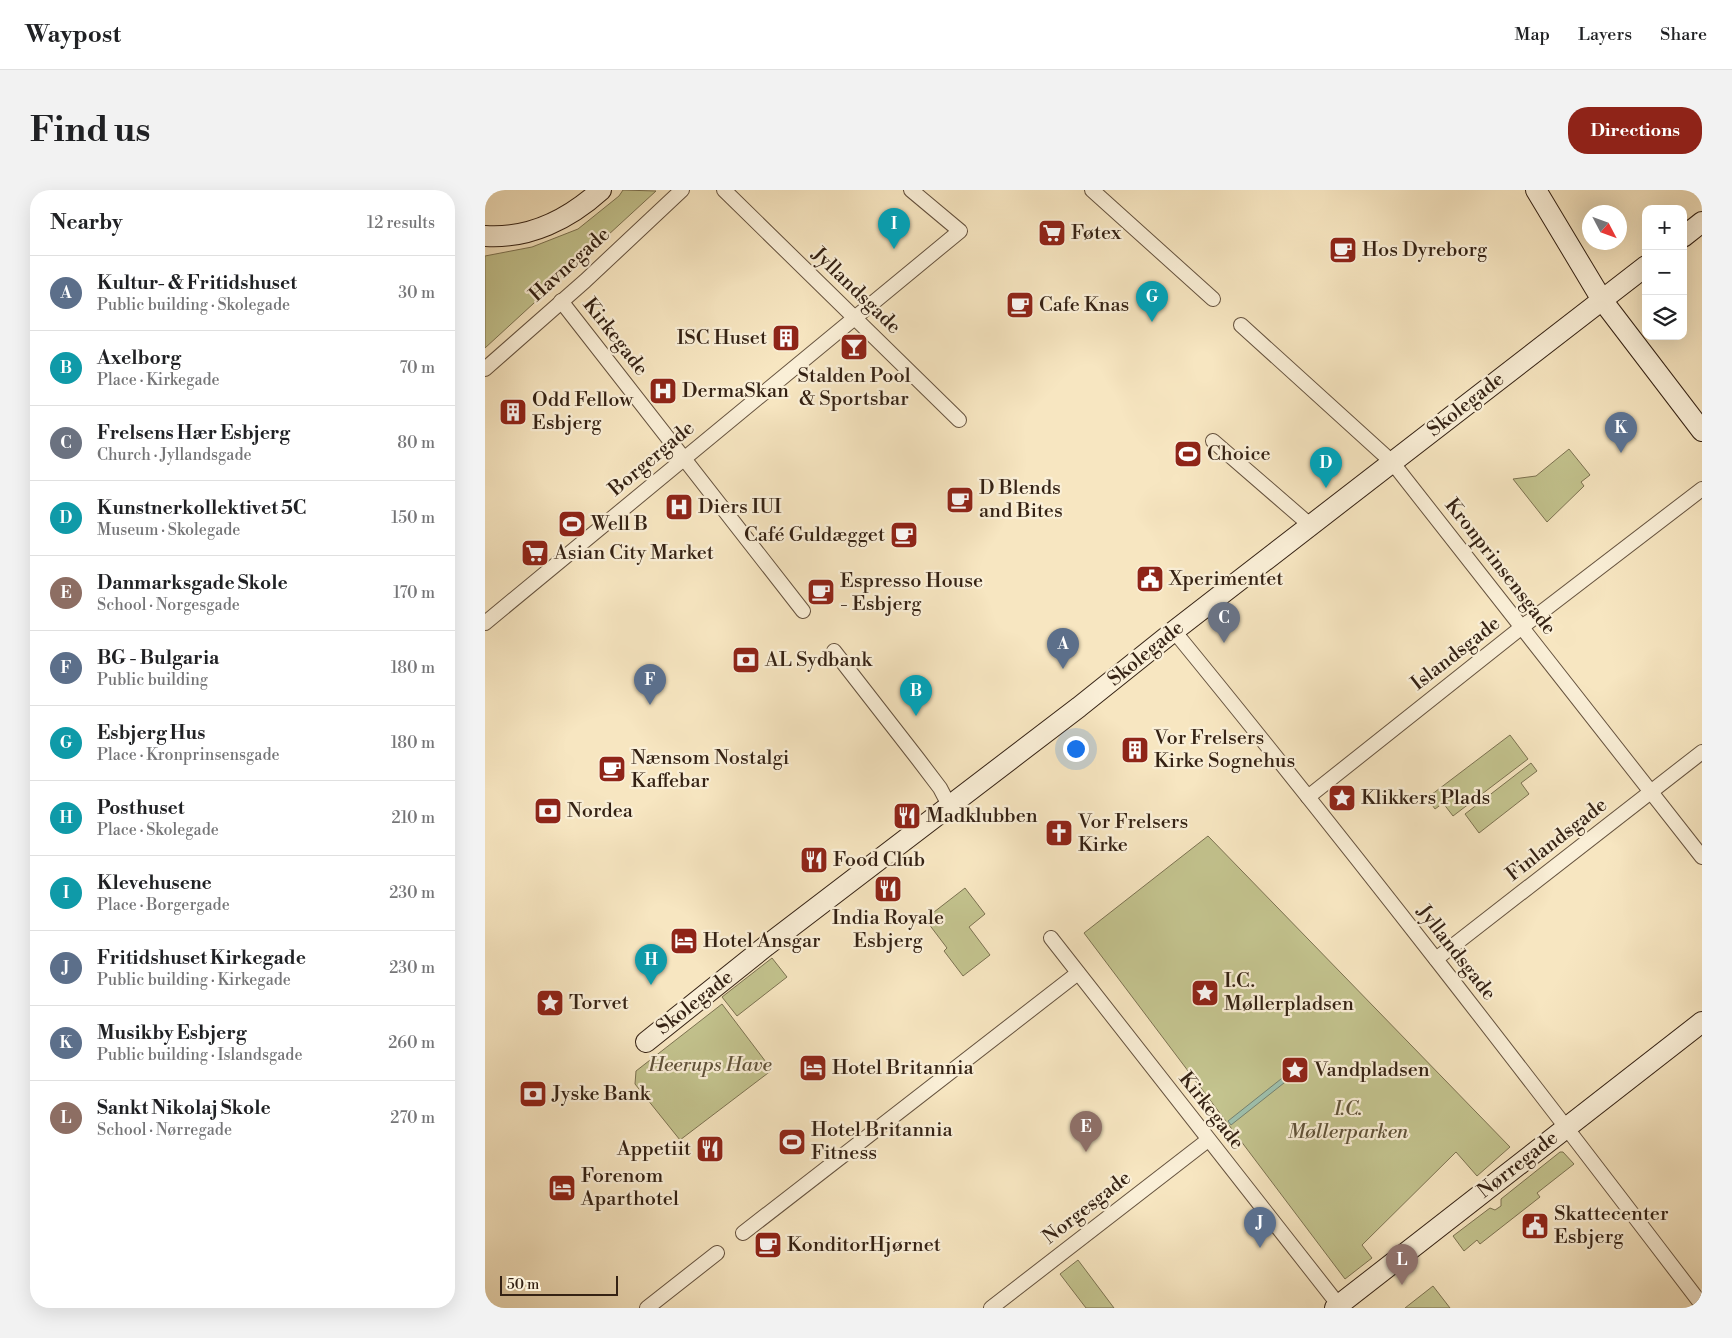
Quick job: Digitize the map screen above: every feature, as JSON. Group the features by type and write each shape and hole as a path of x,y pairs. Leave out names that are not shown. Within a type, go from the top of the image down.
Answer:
{"street":[{"path":"485,236 518,234 540,228 562,219 601,190"},
{"name":"Havnegade","path":"485,369 682,190"},
{"name":"Jyllandsgade","path":"724,190 959,420"},
{"name":"Borgergade","path":"485,623 960,231 911,190"},
{"path":"1092,190 1213,299"},
{"path":"1536,190 1602,300 1702,431"},
{"path":"1687,234 1702,222"},
{"name":"Skolegade","path":"645,1042 766,946 1079,707 1310,525 1642,269"},
{"name":"Kirkegade","path":"561,301 803,610"},
{"name":"Kronprinsensgade","path":"1241,325 1392,462 1702,857"},
{"path":"1213,441 1310,525"},
{"name":"Islandsgade","path":"1308,796 1522,627 1702,489"},
{"name":"Jyllandsgade","path":"1175,631 1436,959 1702,1305"},
{"path":"834,651 940,788 949,807"},
{"name":"Finlandsgade","path":"1436,959 1702,752"},
{"name":"Kirkegade","path":"1051,938 1338,1307"},
{"path":"743,1233 1078,973"},
{"name":"Nørregade","path":"1338,1307 1702,1022"},
{"name":"Norgesgade","path":"991,1308 1208,1140"},
{"path":"647,1308 717,1254"}],"green space":[{"path":"623,190 656,191 485,348 485,256 532,247 578,229 619,196"},
{"path":"1569,449 1590,475 1581,482 1584,486 1547,522 1513,479 1536,476"},
{"path":"1510,735 1528,759 1453,816 1443,803 1435,809 1427,798"},
{"path":"1531,763 1537,771 1521,783 1529,794 1479,833 1465,814"},
{"name":"I.C. Møllerparken","path":"1208,836 1510,1147 1477,1176 1456,1152 1362,1245 1372,1258 1345,1279 1084,933"},
{"path":"965,888 985,914 969,927 990,955 963,976 944,951 947,948 925,919"},
{"path":"772,958 787,977 737,1016 722,997"},
{"name":"Heerups Have","path":"722,1004 772,1070 680,1140 635,1084 636,1071"},
{"path":"1560,1152 1563,1152 1574,1164 1537,1193 1540,1197 1480,1244 1477,1240 1464,1251 1453,1236 1490,1208 1495,1210 1501,1206 1501,1199"},
{"path":"1078,1260 1114,1308 1086,1308 1060,1274"},
{"path":"1433,1286 1450,1308 1405,1308"}],"shaded area":[{"path":"1286,1075 1289,1079 1231,1125 1228,1121"}],"place":[{"name":"Føtex","path":"1052,233"},
{"name":"Klevehusene","path":"894,249"},
{"name":"Hos Dyreborg","path":"1343,250"},
{"name":"Cafe Knas","path":"1020,305"},
{"name":"Esbjerg Hus","path":"1152,322"},
{"name":"ISC Huset","path":"786,338"},
{"name":"Stalden Pool & Sportsbar","path":"854,347"},
{"name":"DermaSkan","path":"663,391"},
{"name":"Odd Fellow Esbjerg","path":"513,412"},
{"name":"Musikby Esbjerg","path":"1621,453"},
{"name":"Choice","path":"1188,454"},
{"name":"Kunstnerkollektivet 5C","path":"1326,488"},
{"name":"D Blends and Bites","path":"960,500"},
{"name":"Diers IUI","path":"679,507"},
{"name":"Well B","path":"572,524"},
{"name":"Café Guldægget","path":"904,535"},
{"name":"Asian City Market","path":"535,553"},
{"name":"Xperimentet","path":"1150,579"},
{"name":"Espresso House - Esbjerg","path":"821,592"},
{"name":"Frelsens Hær Esbjerg","path":"1224,643"},
{"name":"AL Sydbank","path":"746,660"},
{"name":"Kultur- & Fritidshuset","path":"1063,669"},
{"name":"BG - Bulgaria","path":"650,705"},
{"name":"Axelborg","path":"916,716"},
{"name":"Vor Frelsers Kirke Sognehus","path":"1135,750"},
{"name":"Nænsom Nostalgi Kaffebar","path":"612,769"},
{"name":"Klikkers Plads","path":"1342,798"},
{"name":"Nordea","path":"548,811"},
{"name":"Madklubben","path":"907,816"},
{"name":"Vor Frelsers Kirke","path":"1059,833"},
{"name":"Food Club","path":"814,860"},
{"name":"India Royale Esbjerg","path":"888,889"},
{"name":"Hotel Ansgar","path":"684,941"},
{"name":"Posthuset","path":"651,985"},
{"name":"I.C. Møllerpladsen","path":"1205,993"},
{"name":"Torvet","path":"550,1003"},
{"name":"Hotel Britannia","path":"813,1068"},
{"name":"Vandpladsen","path":"1295,1070"},
{"name":"Jyske Bank","path":"533,1094"},
{"name":"Hotel Britannia Fitness","path":"792,1142"},
{"name":"Appetiit","path":"710,1149"},
{"name":"Danmarksgade Skole","path":"1086,1152"},
{"name":"Forenom Aparthotel","path":"562,1188"},
{"name":"Skattecenter Esbjerg","path":"1535,1226"},
{"name":"KonditorHjørnet","path":"768,1245"},
{"name":"Fritidshuset Kirkegade","path":"1260,1248"},
{"name":"Sankt Nikolaj Skole","path":"1402,1285"}]}
